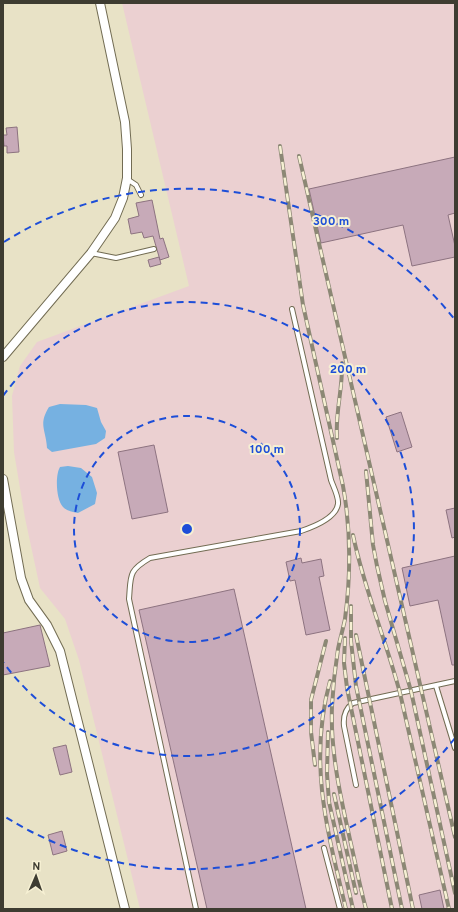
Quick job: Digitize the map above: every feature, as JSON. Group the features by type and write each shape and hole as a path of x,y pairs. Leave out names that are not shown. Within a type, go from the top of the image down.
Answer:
{"street":[{"path":"3,356 91,254 115,218 123,198 127,178 125,122 100,3"},
{"path":"3,479 21,578 29,600 47,625 60,650 125,909"}],"lane":[{"path":"127,178 136,186 140,196"},
{"path":"91,254 116,258 154,249"},
{"path":"196,909 129,599 131,575 136,566 150,558 301,531 335,513 339,503 331,480 292,309"},
{"path":"356,785 343,720 346,709 353,703 455,681"},
{"path":"436,686 455,748"},
{"path":"324,848 340,909"}],"shaded area":[{"path":"122,3 455,3 455,909 140,909 79,660 65,619 40,588 25,518 14,452 12,396 20,366 37,342 189,286"}],"water":[{"path":"60,404 86,405 97,408 101,422 106,431 105,438 96,444 52,452 47,448 43,423 49,407"},
{"path":"68,466 81,468 92,477 97,493 95,504 78,513 63,507 59,499 57,481 58,471 60,467"}],"building":[{"path":"17,127 19,152 7,153 7,146 4,146 3,135 7,135 6,128"},
{"path":"455,157 455,213 448,215 455,246 455,257 412,266 403,225 321,243 309,189"},
{"path":"152,200 160,239 163,238 169,257 160,260 153,236 144,238 142,232 131,234 128,219 139,216 136,203"},
{"path":"159,257 161,264 150,267 148,260"},
{"path":"401,412 412,447 397,452 386,417"},
{"path":"154,445 168,512 132,519 118,452"},
{"path":"455,508 455,537 452,538 446,510"},
{"path":"455,556 455,665 452,665 438,600 410,606 402,568"},
{"path":"301,558 302,563 321,559 324,576 319,577 330,630 306,635 295,580 290,581 286,562"},
{"path":"234,589 306,909 207,909 139,610"},
{"path":"40,625 50,666 3,675 3,633"},
{"path":"66,745 72,772 60,775 53,748"},
{"path":"62,831 67,851 53,855 48,835"},
{"path":"440,890 444,909 422,909 419,895"}],"railway":[{"path":"280,146 303,305 343,486 348,519 348,585 345,619 335,670 332,699 332,723 334,758 340,793 366,909"},
{"path":"299,156 455,837"},
{"path":"337,438 337,419 342,363"},
{"path":"366,471 373,545 377,566 385,601 411,691 455,893"},
{"path":"353,535 363,575 400,693 449,909"},
{"path":"351,606 351,641 356,686 402,909"},
{"path":"356,635 413,909"},
{"path":"345,638 344,663 347,688 392,909"},
{"path":"315,765 311,732 311,700 326,641"},
{"path":"330,681 324,711 320,768 327,824 346,909"},
{"path":"328,732 327,774 329,802 353,909"},
{"path":"334,794 356,893"}]}
